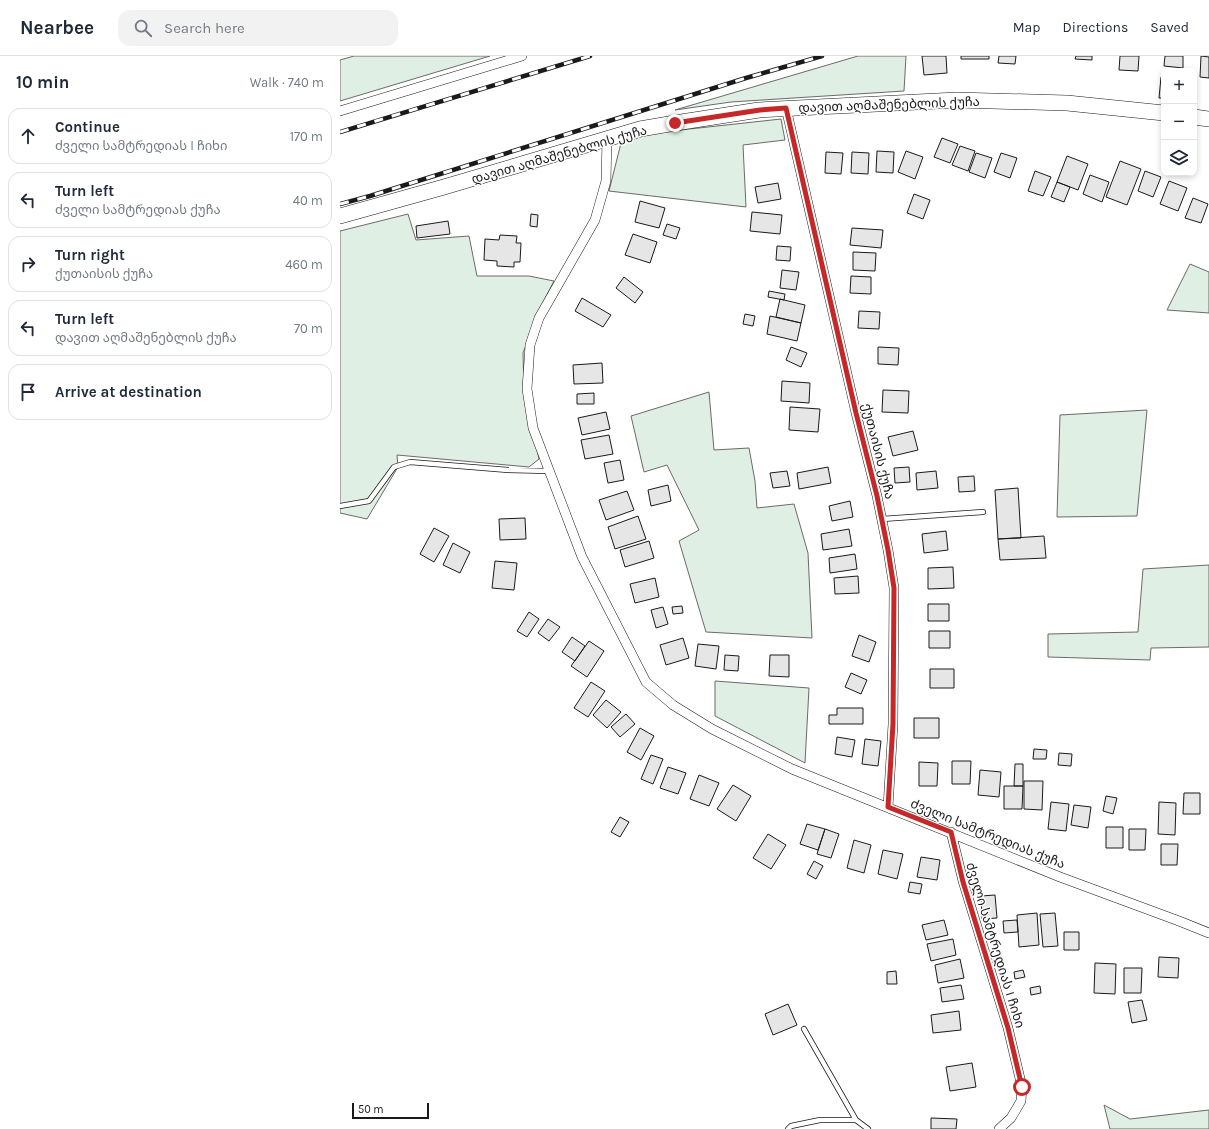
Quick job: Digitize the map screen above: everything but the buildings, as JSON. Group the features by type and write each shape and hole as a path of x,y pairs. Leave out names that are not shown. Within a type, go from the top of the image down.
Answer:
{"main road":[{"name":"დავით აღმაშენებლის ქუჩა","path":"340,216 444,188 640,129 760,110 957,100 1067,103 1161,113"},
{"path":"1197,117 1209,119"}],"street":[{"path":"340,111 522,56"},
{"name":"ქუთაისის ქუჩა","path":"786,108 856,413 882,519 894,588 893,724 888,807"},
{"name":"ძველი სამტრედიას ქუჩა","path":"607,139 606,181 595,220 539,318 530,345 527,389 533,428 548,471 582,557 646,682 673,705 712,729 792,769 1060,877 1179,920 1209,933"},
{"name":"ძველი სამტრედიას I ჩიხი","path":"951,832 963,882 1008,1028 1022,1087 1020,1101 1012,1118 999,1129"}],"lane":[{"path":"340,506 369,501 394,467 410,462 508,470 548,471"},
{"path":"882,519 982,512"},
{"path":"804,1029 856,1120 868,1129"},
{"path":"788,1129 791,1126 820,1120 856,1120"}],"green space":[{"path":"354,56 490,56 340,101 340,60"},
{"path":"858,56 906,56 904,91 731,102 675,110"},
{"path":"781,119 785,140 743,145 746,207 609,191 621,143 653,133"},
{"path":"408,214 416,240 469,236 477,276 529,276 554,281 541,306 523,353 524,390 539,459 529,467 397,455 398,467 367,519 340,513 340,231"},
{"path":"1190,264 1209,272 1209,313 1167,310"},
{"path":"709,392 714,450 749,448 755,481 757,508 794,504 808,553 812,638 706,632 679,541 699,530 667,465 644,472 631,416"},
{"path":"1147,410 1137,516 1057,517 1060,415"},
{"path":"1209,565 1209,647 1151,648 1150,660 1048,657 1048,634 1138,632 1143,569"},
{"path":"715,681 809,688 805,763 715,716"},
{"path":"1104,1105 1130,1119 1209,1110 1209,1129 1110,1129"}],"railway":[{"path":"340,132 590,56"},
{"path":"340,204 370,196 746,78 822,56"}],"route":[{"path":"675,123 760,110 786,108 856,413 877,496 894,588 893,724 888,807 951,832 963,882 1008,1028 1022,1087"}]}
